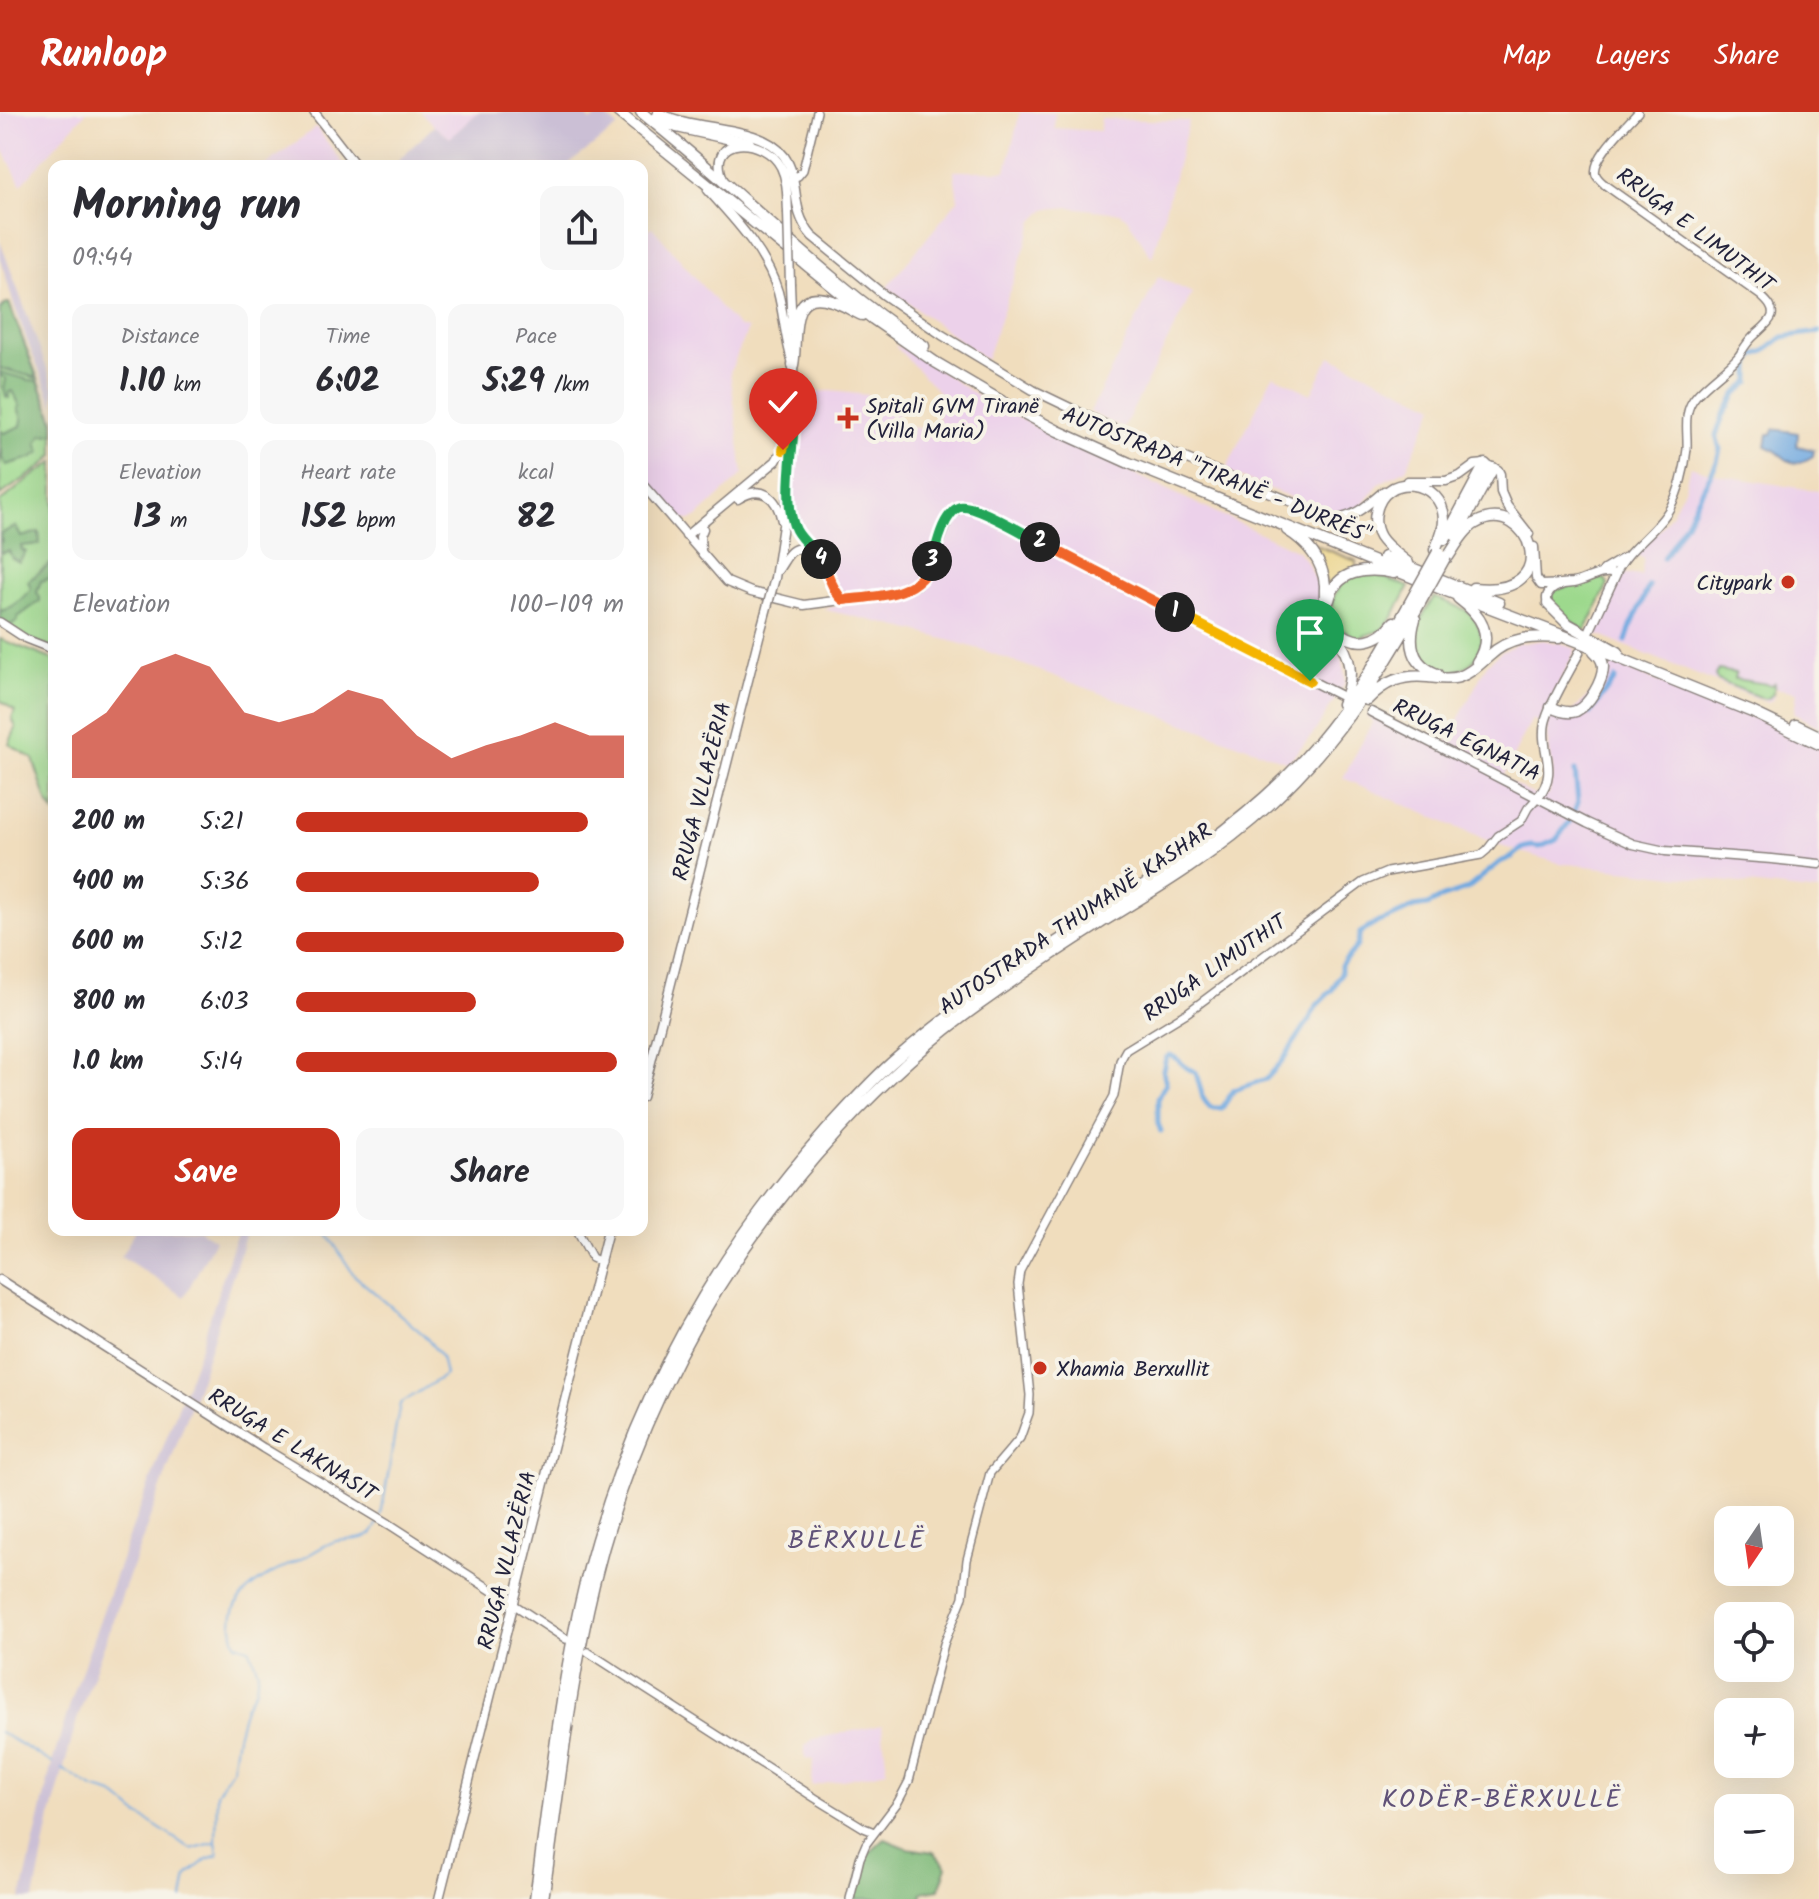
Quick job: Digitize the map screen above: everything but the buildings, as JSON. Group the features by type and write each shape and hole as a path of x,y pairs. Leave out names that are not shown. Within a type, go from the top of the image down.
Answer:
{"highway":[{"name":"AUTOSTRADA \"TIRANË - DURRËS\"","path":"618,112 873,319 935,362 1010,406 1094,448 1422,579 1460,587 1755,706 1819,736"},
{"name":"AUTOSTRADA \"TIRANË - DURRËS\"","path":"642,112 787,240 880,315 987,386 1131,457 1444,590 1752,712 1819,744"},
{"path":"642,112 660,116 677,127 749,143"},
{"path":"793,365 796,318 810,301 829,300 873,319"},
{"path":"1442,554 1489,466"},
{"path":"1422,579 1387,545 1376,529 1376,510 1391,490 1403,485 1415,485 1427,489 1438,499 1444,521 1442,554"},
{"path":"1220,498 1290,532 1308,548 1323,573 1328,622 1348,658 1350,679 1344,700 1294,775"},
{"path":"1422,579 1469,528 1496,518 1519,528 1531,550 1530,564 1523,577 1501,589 1460,587"},
{"path":"1412,608 1386,632 1365,641 1350,640 1341,634 1330,620 1328,608 1333,588 1351,573 1371,570 1422,579"},
{"name":"AUTOSTRADA THUMANË KASHAR","path":"543,1899 581,1646 608,1533 660,1396 685,1346 748,1242 794,1181 903,1065 949,1027 1032,967 1152,892 1254,818 1294,775 1346,707 1412,608 1422,579"},
{"path":"1412,608 1411,644 1415,657 1422,665 1432,673 1446,676 1472,667 1484,649 1483,625 1468,606 1444,590"},
{"path":"1548,604 1568,624 1618,652"},
{"path":"1294,775 1339,737 1368,699 1391,681 1411,676 1458,677 1501,646 1515,640 1546,637 1581,646 1597,654 1602,661 1603,671 1599,681 1589,699 1578,710 1566,712 1551,707"},
{"name":"AUTOSTRADA THUMANË KASHAR","path":"535,1899 572,1644 597,1539 636,1429 667,1360 749,1225 787,1175 862,1090 896,1059 964,1004 1200,849 1283,786"}],"main road":[{"path":"314,112 351,160"},
{"path":"660,116 765,140 784,157 793,178 797,211 805,228 821,244 884,295 942,335 1033,390 1116,430 1334,519 1358,512 1394,484 1446,481 1475,465 1489,466 1500,474 1501,492 1507,506 1532,541 1536,578 1548,604"},
{"path":"724,182 720,170 724,152 733,145 749,143 762,148 779,164 786,185 794,397 789,492 795,529 819,556 829,574 832,602"},
{"path":"700,179 744,230 768,269 777,289 793,365"},
{"path":"702,553 702,527 776,461 783,450 794,397"},
{"path":"648,491 720,576 732,585 799,604 894,593 916,585 929,569 950,515 961,507 970,507 1339,695"},
{"path":"688,538 741,496 755,492 769,496 776,503 782,518 783,533"},
{"name":"RRUGA VLLAZËRIA","path":"648,1073 775,576 789,492"},
{"path":"676,523 702,527"},
{"path":"775,576 791,551 804,548 810,552 843,600"},
{"path":"1590,578 1624,558"},
{"path":"1590,630 1616,574 1607,571 1599,573"},
{"path":"1548,604 1549,592 1559,585 1596,576 1606,577 1611,587"},
{"path":"1536,578 1541,585 1567,583"},
{"path":"812,604 831,586"},
{"name":"RRUGA EGNATIA","path":"1371,712 1538,797 1549,773 1544,727 1581,646"},
{"path":"1538,797 1624,841 1648,849 1819,864"},
{"name":"RRUGA VLLAZËRIA","path":"439,1899 607,1236"},
{"name":"RRUGA E LAKNASIT","path":"0,1280 513,1604"}],"street":[{"path":"793,178 803,170 817,112"},
{"name":"RRUGA E LIMUTHIT","path":"1616,574 1624,558 1660,524 1674,501 1685,462 1686,419 1690,404 1737,358 1772,314 1771,307 1761,296 1597,177 1599,159 1638,112"},
{"path":"0,622 26,639 48,648"},
{"name":"RRUGA LIMUTHIT","path":"874,1832 898,1802 912,1774 944,1644 963,1597 967,1560 990,1473 1016,1445 1029,1413 1029,1372 1018,1279 1023,1263 1114,1096 1120,1061 1126,1050 1188,1012 1363,882 1387,872 1481,855 1498,836 1521,821 1538,797"},
{"path":"580,1236 592,1258 601,1262"},
{"name":"RRUGA E LAKNASIT","path":"513,1604 566,1639"},
{"path":"588,1652 815,1798 874,1832 860,1858 850,1899"}],"shaded area":[{"path":"0,112 86,112 21,185 0,143"},
{"path":"421,112 478,112 450,138"},
{"path":"478,112 581,112 591,121 603,114 618,127 574,160 398,160 434,126 450,138"},
{"path":"1020,112 1055,113 1054,128 1100,131 1101,119 1189,121 1152,258 1128,219 1120,213 1069,207 1046,209 1034,221 986,360 887,287 958,200 954,171 1006,171"},
{"path":"316,127 341,160 273,160"},
{"path":"652,227 728,316 739,327 748,329 730,372 743,474 696,518 690,520 683,520 648,486 648,230"},
{"path":"0,241 48,372 48,392 13,302 0,256"},
{"path":"1158,277 1192,293 1123,429 1090,412"},
{"path":"894,345 909,350 979,397 1055,437 1298,551 1321,591 1343,661 1345,683 1314,733 1288,762 983,650 822,609 844,605 792,516 789,492 794,393 830,391 868,395 867,407 897,405 899,426 938,430 939,392"},
{"path":"1330,356 1435,406 1406,469 1380,483 1362,505 1341,514 1333,514 1225,471 1273,375 1311,394"},
{"name":"Citypark","path":"1690,466 1723,476 1819,491 1819,727 1794,713 1797,692 1775,688 1773,699 1768,703 1593,633 1621,576 1641,576 1644,558 1633,555 1671,515 1685,487"},
{"path":"1544,640 1576,649 1540,723 1532,719 1502,778 1538,797 1549,795 1553,769 1547,725 1551,717 1570,714 1599,686 1613,664 1767,723 1819,748 1819,892 1559,863 1497,845 1343,778 1373,721 1367,717 1371,712 1443,749 1487,664 1517,644"},
{"path":"133,1236 209,1236 215,1240 184,1297 121,1256"},
{"path":"236,1236 245,1236 200,1380 77,1720 49,1823 34,1899 21,1899 52,1763 72,1698 199,1352"},
{"path":"882,1725 887,1771 812,1786 813,1759 805,1758 805,1746 813,1739"}],"green space":[{"path":"7,303 37,378 0,368 0,309"},
{"path":"9,303 48,404 48,460 0,496 0,309"},
{"path":"0,372 38,381 48,405 48,434 42,435 37,443 41,452 6,465 2,459 0,430 4,433 21,426 22,419 13,391 9,392 9,398 6,397 6,379"},
{"path":"48,466 48,647 0,621 0,502"},
{"path":"16,526 21,537 39,532 40,544 21,546 26,552 19,562 12,558 9,551 0,553 0,534"},
{"path":"48,566 48,579 41,581 37,592 40,601 7,627 0,621 0,611 21,600 31,589 28,581"},
{"path":"1377,575 1409,587 1393,617 1382,630 1358,638 1336,623 1332,602 1338,588 1349,578"},
{"path":"1598,578 1605,579 1608,584 1586,630 1549,600 1554,590"},
{"path":"1434,597 1468,612 1479,628 1481,639 1478,654 1470,664 1458,670 1433,668 1423,660 1417,647 1418,626"},
{"path":"0,639 48,658 48,803 33,759 9,744 16,728 12,718 15,711 0,700"},
{"path":"1718,670 1736,673 1735,679 1773,685 1775,682 1773,693 1764,699 1717,680 1715,675"},
{"path":"885,1839 907,1848 934,1852 947,1867 939,1889 922,1892 921,1899 851,1899 867,1855"}],"sand":[{"path":"1313,544 1356,561 1356,568 1328,591"}],"water":[{"path":"1774,429 1798,433 1797,446 1814,450 1813,456 1792,462 1766,446 1768,434 1772,434"}],"waterway":[{"path":"1663,558 1685,524 1717,462 1720,449 1716,436 1723,416 1737,393 1750,382 1750,364 1754,356 1783,337 1819,332"},
{"path":"1626,641 1649,586"},
{"path":"1590,713 1615,679"},
{"path":"1161,1132 1158,1098 1166,1083 1163,1070 1166,1058 1170,1055 1196,1073 1203,1098 1210,1108 1222,1108 1234,1090 1266,1079 1281,1063 1317,1005 1332,990 1341,973 1341,965 1357,946 1360,933 1414,907 1428,905 1467,889 1523,848 1540,847 1556,840 1572,818 1578,802 1575,771"},
{"path":"329,1236 354,1275 424,1335 441,1356 445,1375 400,1404 381,1515"},
{"path":"183,1899 187,1875 207,1859 218,1855 217,1793 232,1769 245,1707 256,1689 258,1671 249,1648 236,1644 232,1627 238,1601 258,1582 331,1543 369,1536 378,1522"},
{"path":"0,1732 52,1763"},
{"path":"62,1769 93,1788 113,1794 191,1849 216,1842"}],"place":[{"name":"Spitali GVM Tiranë (Villa Maria)","path":"848,418"},
{"name":"Citypark","path":"1788,582"},
{"name":"Xhamia Berxullit","path":"1040,1368"}],"district":[{"name":"BËRXULLË","path":"857,1539"},
{"name":"KODËR-BËRXULLË","path":"1502,1798"}],"route":[{"path":"783,450 794,397 789,492 795,529 819,556 837,595 843,600 894,593 916,585 929,569 950,515 961,507 970,507 1310,681"}]}
